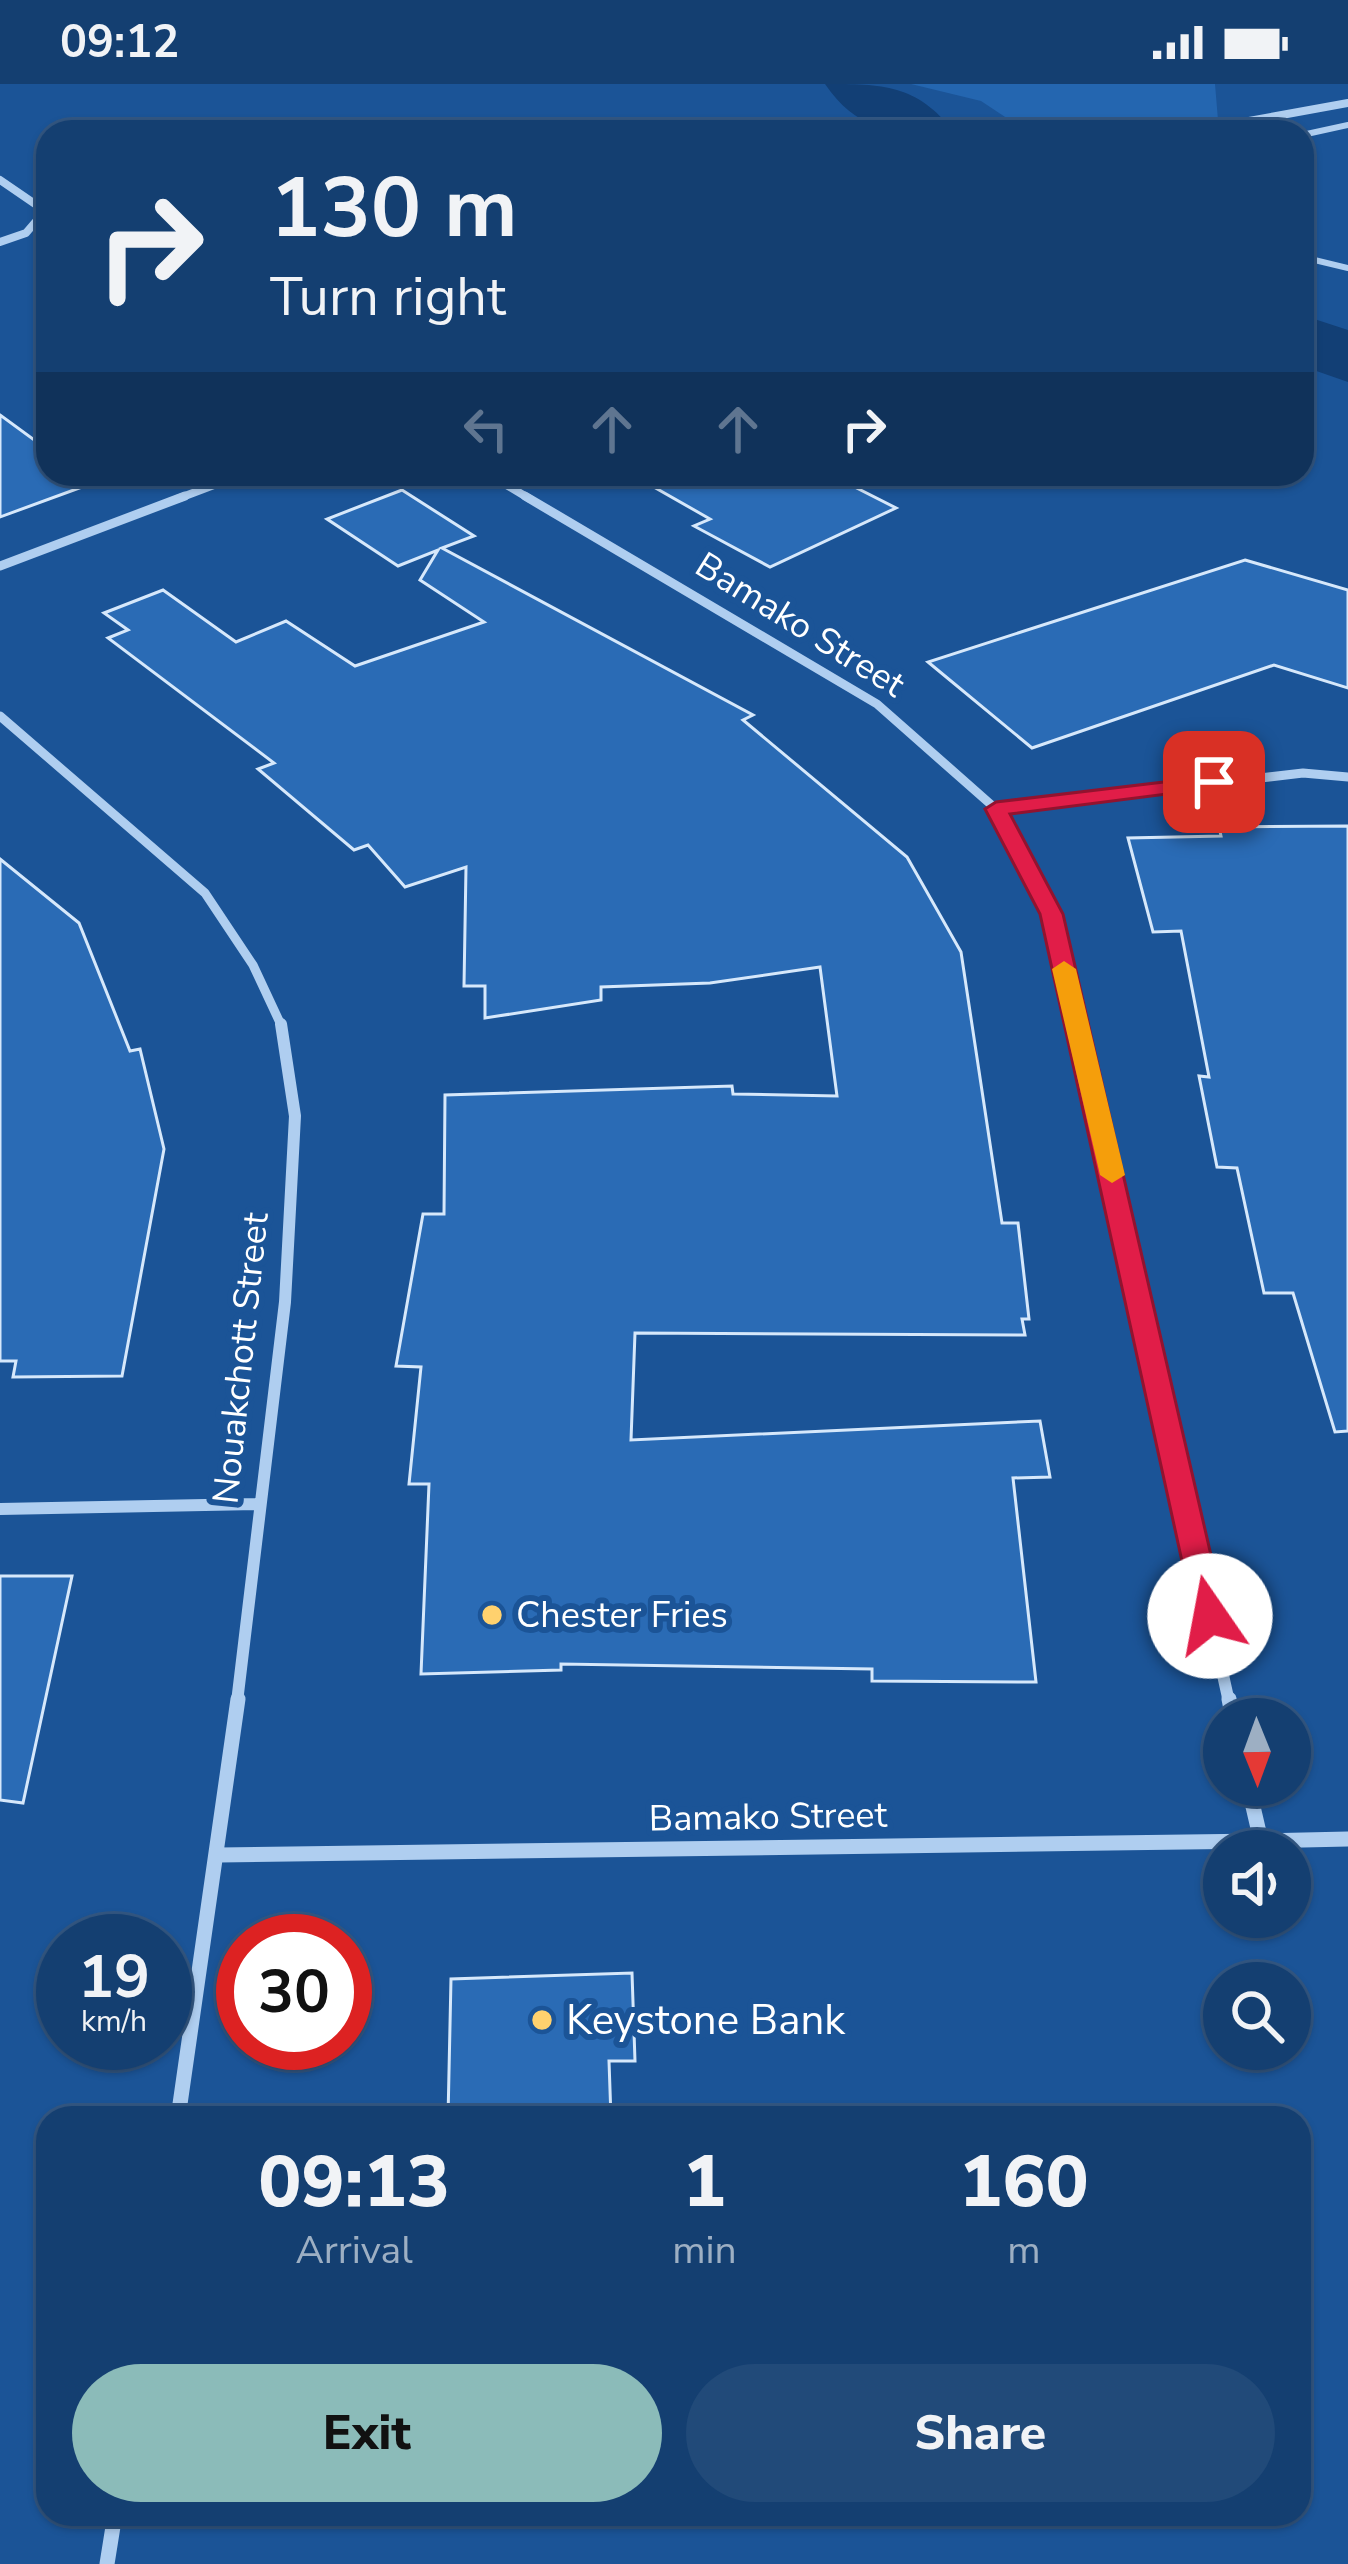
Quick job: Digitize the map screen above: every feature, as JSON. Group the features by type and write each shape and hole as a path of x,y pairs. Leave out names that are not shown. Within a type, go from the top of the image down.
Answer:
{"street":[{"path":"1249,120 1348,103"},
{"path":"0,180 36,205"},
{"path":"0,242 26,233 36,221"},
{"path":"0,566 211,486"},
{"name":"Bamako Street","path":"508,486 878,704 996,809 1051,914 1228,1698"},
{"name":"Nouakchott Street","path":"0,716 205,893 253,965 284,1031 295,1116 285,1302 219,1855 180,2106"},
{"path":"996,809 1303,773 1348,777"},
{"path":"0,1509 259,1504"},
{"name":"Bamako Street","path":"1311,1840 1348,1839"},
{"name":"Bamako Street","path":"219,1855 1203,1842"},
{"path":"107,2564 113,2526"}],"lane":[{"path":"1314,132 1348,125"},
{"path":"1314,260 1348,268"}],"shaded area":[{"path":"911,84 1215,84 1218,120 1010,120 981,101"}],"building":[{"path":"0,415 36,441 36,486 85,486 0,517"},
{"path":"652,486 853,486 896,508 770,567 694,526 710,519"},
{"path":"402,490 474,536 442,548 753,715 743,720 907,857 961,952 1002,1223 1018,1223 1029,1319 1022,1319 1025,1335 635,1333 631,1440 1040,1421 1050,1477 1013,1478 1036,1682 872,1681 872,1669 561,1664 561,1670 421,1674 429,1484 409,1484 421,1367 396,1366 423,1214 444,1214 445,1095 732,1086 733,1094 837,1096 820,967 710,983 601,987 601,1000 485,1018 485,986 464,986 466,867 405,887 368,845 354,850 258,769 274,763 108,638 128,630 104,613 163,590 236,642 286,621 355,666 484,622 420,580 438,550 398,566 327,519"},
{"path":"1245,560 1348,590 1348,688 1274,665 1032,748 928,662"},
{"path":"1348,826 1348,1431 1335,1432 1293,1293 1264,1293 1237,1168 1217,1167 1199,1076 1209,1077 1181,931 1153,932 1128,838 1221,836 1219,827"},
{"path":"0,859 79,923 130,1051 140,1049 164,1149 122,1376 13,1377 16,1361 0,1361"},
{"path":"0,1576 72,1576 23,1803 0,1800"},
{"name":"Keystone Bank","path":"632,1973 635,2061 609,2061 611,2106 448,2106 451,1979"}],"waterway":[{"path":"857,84 905,120"},
{"path":"1314,343 1348,359"}],"slow traffic":[{"path":"1064,969 1112,1175"}],"place":[{"name":"Chester Fries","path":"492,1615"},
{"name":"Keystone Bank","path":"542,2020"}],"route":[{"path":"1210,1616 1051,914 996,809 1214,782"}]}
